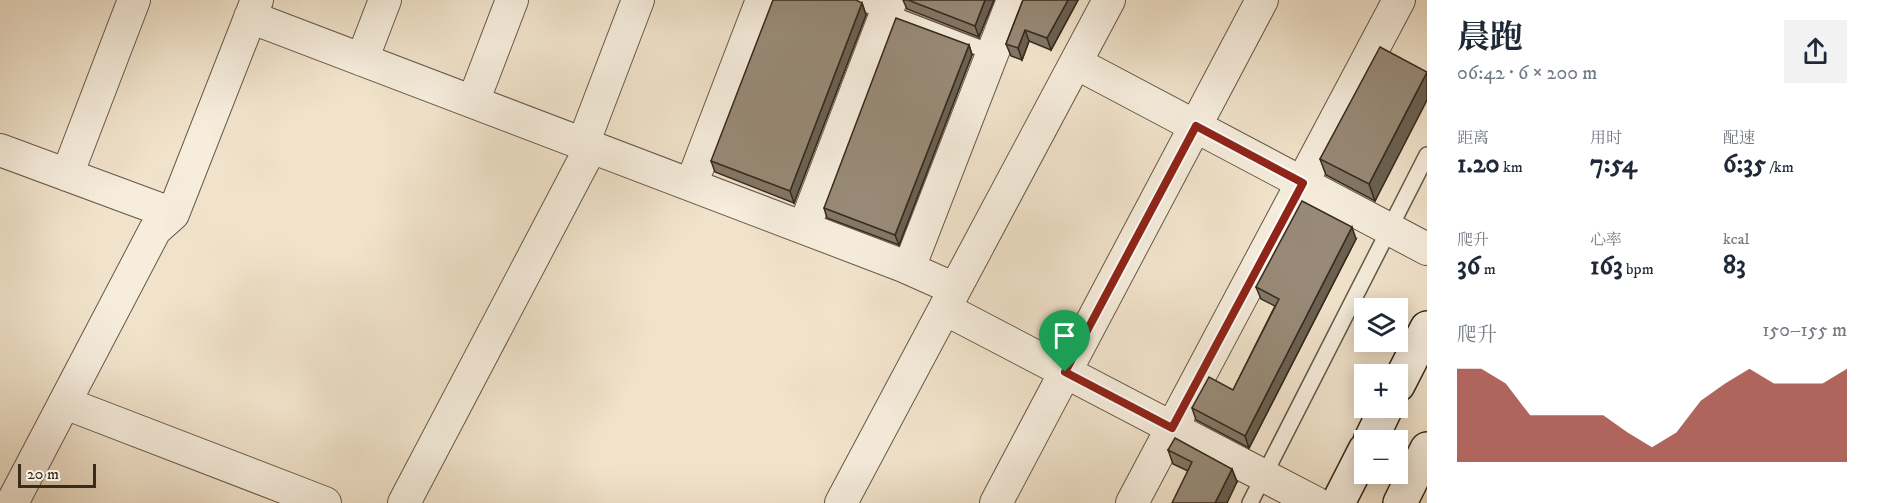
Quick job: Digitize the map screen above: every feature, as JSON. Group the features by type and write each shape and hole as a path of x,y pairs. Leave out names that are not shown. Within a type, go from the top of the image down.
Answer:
{"main road":[{"path":"1408,365 1427,328"},
{"path":"1400,503 1427,449"},
{"path":"1338,503 1354,472"}],"street":[{"path":"67,175 134,0"},
{"path":"362,60 385,0"},
{"path":"473,102 512,0"},
{"path":"404,503 587,145 638,0"},
{"path":"691,185 762,0"},
{"path":"909,268 1013,0"},
{"path":"841,503 1109,0"},
{"path":"996,503 1262,0"},
{"path":"1132,503 1400,0"},
{"path":"804,228 889,6"},
{"path":"12,503 156,230 173,214 253,9 362,60 909,268 950,299 1065,372 1172,428 1257,489 1316,503"},
{"path":"1076,63 1427,249"},
{"path":"0,150 173,214"},
{"path":"65,403 325,503"}],"lane":[{"path":"855,0 889,6 993,53"},
{"path":"1257,489 1427,155"}],"building":[{"path":"773,0 856,0 862,3 790,191 711,161"},
{"path":"908,0 985,0 975,26"},
{"path":"1023,0 1068,0 1047,38 1025,30 1018,48 1006,44"},
{"path":"896,18 969,45 895,235 824,208"},
{"path":"1380,47 1427,72 1369,184 1320,159"},
{"path":"1302,201 1352,227 1245,436 1192,408 1209,377 1233,390 1279,299 1256,287"},
{"path":"1175,438 1232,469 1215,503 1172,503 1192,462 1168,450"}],"route":[{"path":"1196,126 1303,183 1172,428 1065,372 1196,126"}]}
